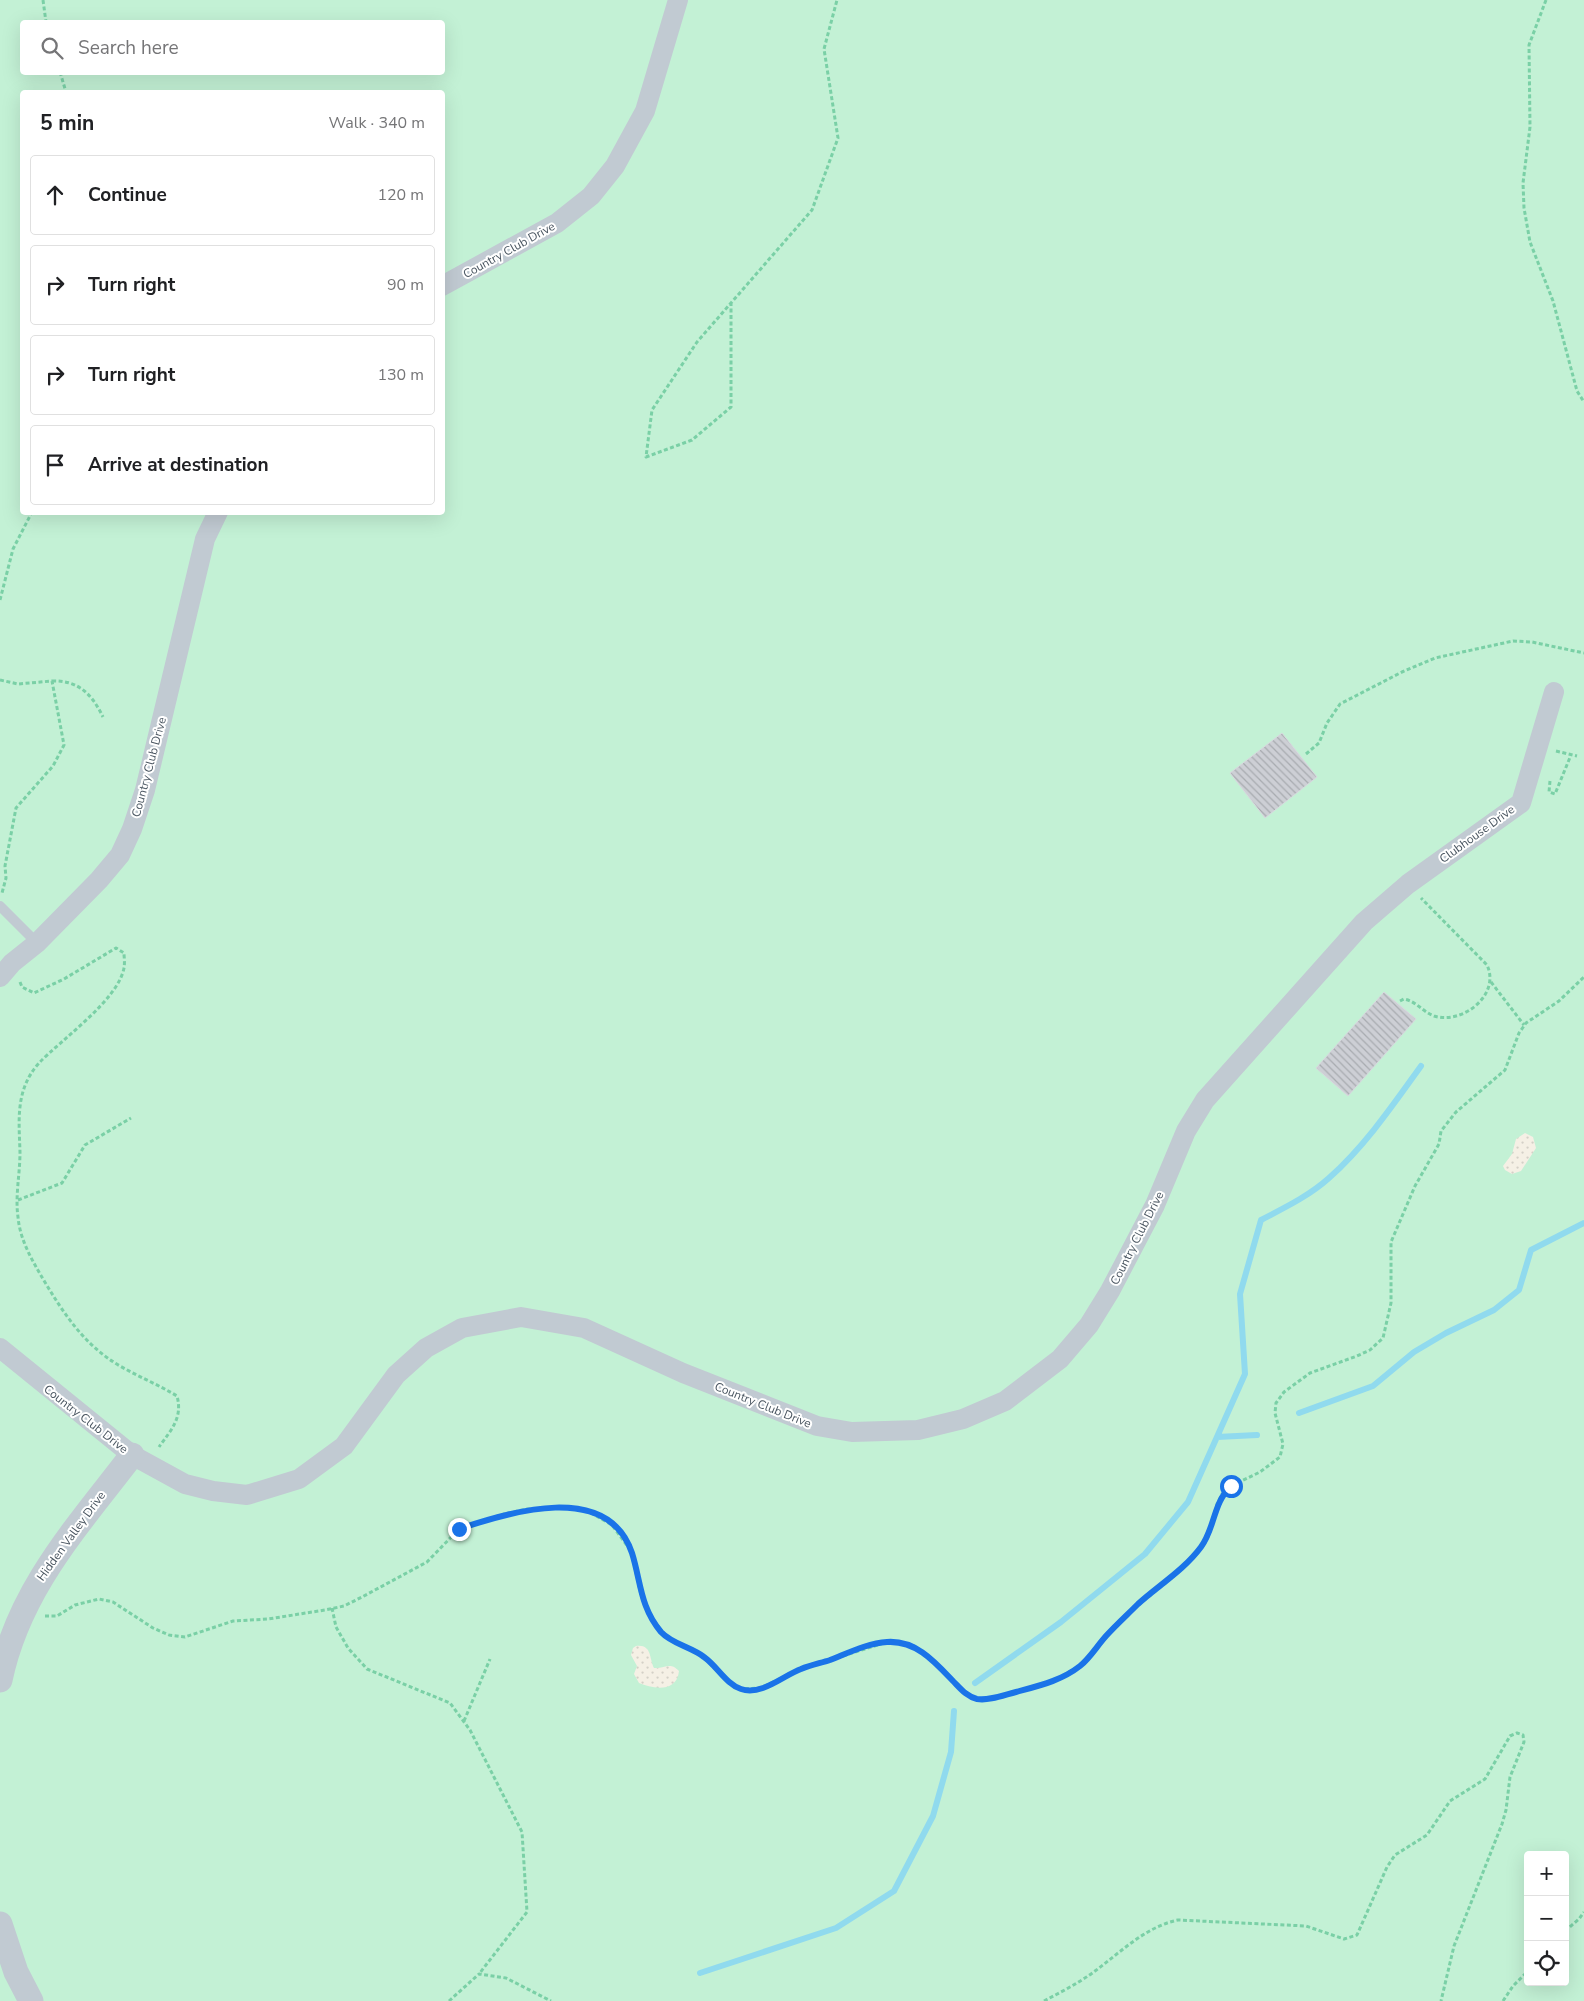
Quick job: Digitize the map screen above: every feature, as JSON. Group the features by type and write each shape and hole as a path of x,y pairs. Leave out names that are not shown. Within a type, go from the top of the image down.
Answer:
{"street":[{"name":"Country Club Drive","path":"445,284 557,224 591,196 615,166 646,111 678,0"},
{"name":"Country Club Drive","path":"6,970 37,943 99,880 120,855 132,829 145,790 205,539 217,515"},
{"name":"Clubhouse Drive","path":"1389,899 1521,803 1554,692"},
{"name":"Country Club Drive","path":"0,1348 140,1458 185,1484 213,1491 246,1495 299,1479 344,1446 396,1375 426,1348 462,1328 521,1317 584,1328 683,1372 817,1426 852,1432 918,1430 963,1419 1005,1401 1060,1359 1089,1325 1134,1248 1186,1131 1206,1100 1364,922 1389,899"},
{"name":"Hidden Valley Drive","path":"0,1680 22,1611 44,1570 140,1458"},
{"path":"0,1924 16,1972 31,2001"}],"lane":[{"path":"0,906 37,943"}],"path":[{"path":"43,0 46,20"},
{"path":"732,302 731,407 692,440 646,457 652,410 697,342 812,210 838,138 824,49 838,0"},
{"path":"1546,0 1529,45 1530,127 1523,182 1524,208 1530,242 1553,302 1577,391 1584,402"},
{"path":"61,75 65,90"},
{"path":"0,600 13,549 30,515"},
{"path":"1306,754 1319,743 1327,723 1340,704 1402,672 1435,658 1513,641 1532,642 1584,653"},
{"path":"0,680 18,684 69,683 87,691 103,717"},
{"path":"0,895 6,878 5,866 16,808 54,766 64,745 52,682"},
{"path":"1553,759 1554,751"},
{"path":"1560,752 1577,756"},
{"path":"1551,775 1549,792 1555,794 1571,755"},
{"path":"1400,1001 1404,999 1411,1000 1433,1015 1456,1015 1472,1008 1483,999 1491,982 1492,975 1480,958 1408,884"},
{"path":"6,970 22,987 34,993 64,979 116,948 124,953 125,967 118,983 100,1005 39,1064 28,1079 20,1098 18,1113 18,1217 24,1242 65,1317 82,1337 120,1366 177,1396 180,1408 177,1422 140,1458"},
{"path":"40,1613 47,1618 57,1616 75,1605 99,1599 113,1602 153,1628 169,1635 185,1637 233,1621 268,1619 332,1608 362,1597 388,1581 427,1562 459,1529 527,1509 568,1508 588,1511 612,1525 631,1551 640,1595 646,1609 662,1632 673,1641 702,1656 730,1683 741,1689 760,1688 802,1668 887,1642 914,1646 942,1668 968,1696 978,1700 1049,1683 1080,1666 1126,1615 1173,1577 1198,1551 1208,1537 1217,1504 1222,1494 1231,1486 1260,1472 1280,1457 1283,1444 1275,1413 1276,1403 1284,1392 1310,1373 1370,1350 1383,1338 1391,1303 1391,1242 1415,1186 1438,1144 1441,1131 1456,1112 1505,1070 1524,1025 1559,1000 1584,976"},
{"path":"1491,982 1524,1025"},
{"path":"18,1200 62,1183 85,1145 131,1118"},
{"path":"332,1608 336,1627 348,1648 367,1669 450,1703 463,1721 522,1832 527,1912 478,1974 449,2001"},
{"path":"463,1721 490,1659"},
{"path":"1044,2001 1094,1972 1151,1930 1178,1920 1306,1926 1344,1939 1357,1935 1387,1867 1396,1855 1427,1835 1450,1801 1485,1779 1510,1736 1517,1733 1523,1735 1524,1742 1510,1777 1506,1810 1454,1946 1441,2001"},
{"path":"1569,1928 1584,1912"},
{"path":"478,1974 506,1978 551,2001"},
{"path":"1504,2001 1513,1986 1524,1975"}],"green space":[{"path":"0,0 1584,0 1584,2001 0,2001"}],"sand":[{"path":"1525,1133 1533,1137 1536,1148 1521,1171 1512,1174 1505,1170 1503,1166 1512,1154 1516,1139"},
{"path":"636,1646 647,1649 654,1668 673,1666 676,1668 679,1671 674,1683 664,1688 657,1688 639,1683 634,1674 637,1666 631,1655 633,1648"}],"building":[{"path":"1282,733 1317,777 1265,818 1230,773"},
{"path":"1384,992 1416,1019 1348,1096 1316,1068"}],"waterway":[{"path":"975,1683 1061,1622 1145,1554 1188,1502 1245,1374 1240,1294 1261,1220 1313,1190 1342,1166 1378,1125 1421,1066"},
{"path":"1299,1413 1373,1386 1414,1352 1446,1333 1494,1310 1519,1290 1531,1250 1584,1223"},
{"path":"1217,1437 1257,1435"},
{"path":"700,1973 836,1928 894,1891 933,1816 951,1752 954,1711"}],"route":[{"path":"459,1529 504,1514 548,1507 588,1511 601,1517 623,1537 631,1551 640,1595 646,1609 662,1632 673,1641 702,1656 713,1664 730,1683 741,1689 752,1690 760,1688 775,1683 802,1668 875,1644 887,1642 914,1646 942,1668 968,1696 978,1700 1049,1683 1080,1666 1126,1615 1173,1577 1198,1551 1208,1537 1217,1504 1222,1494 1231,1486"}]}
